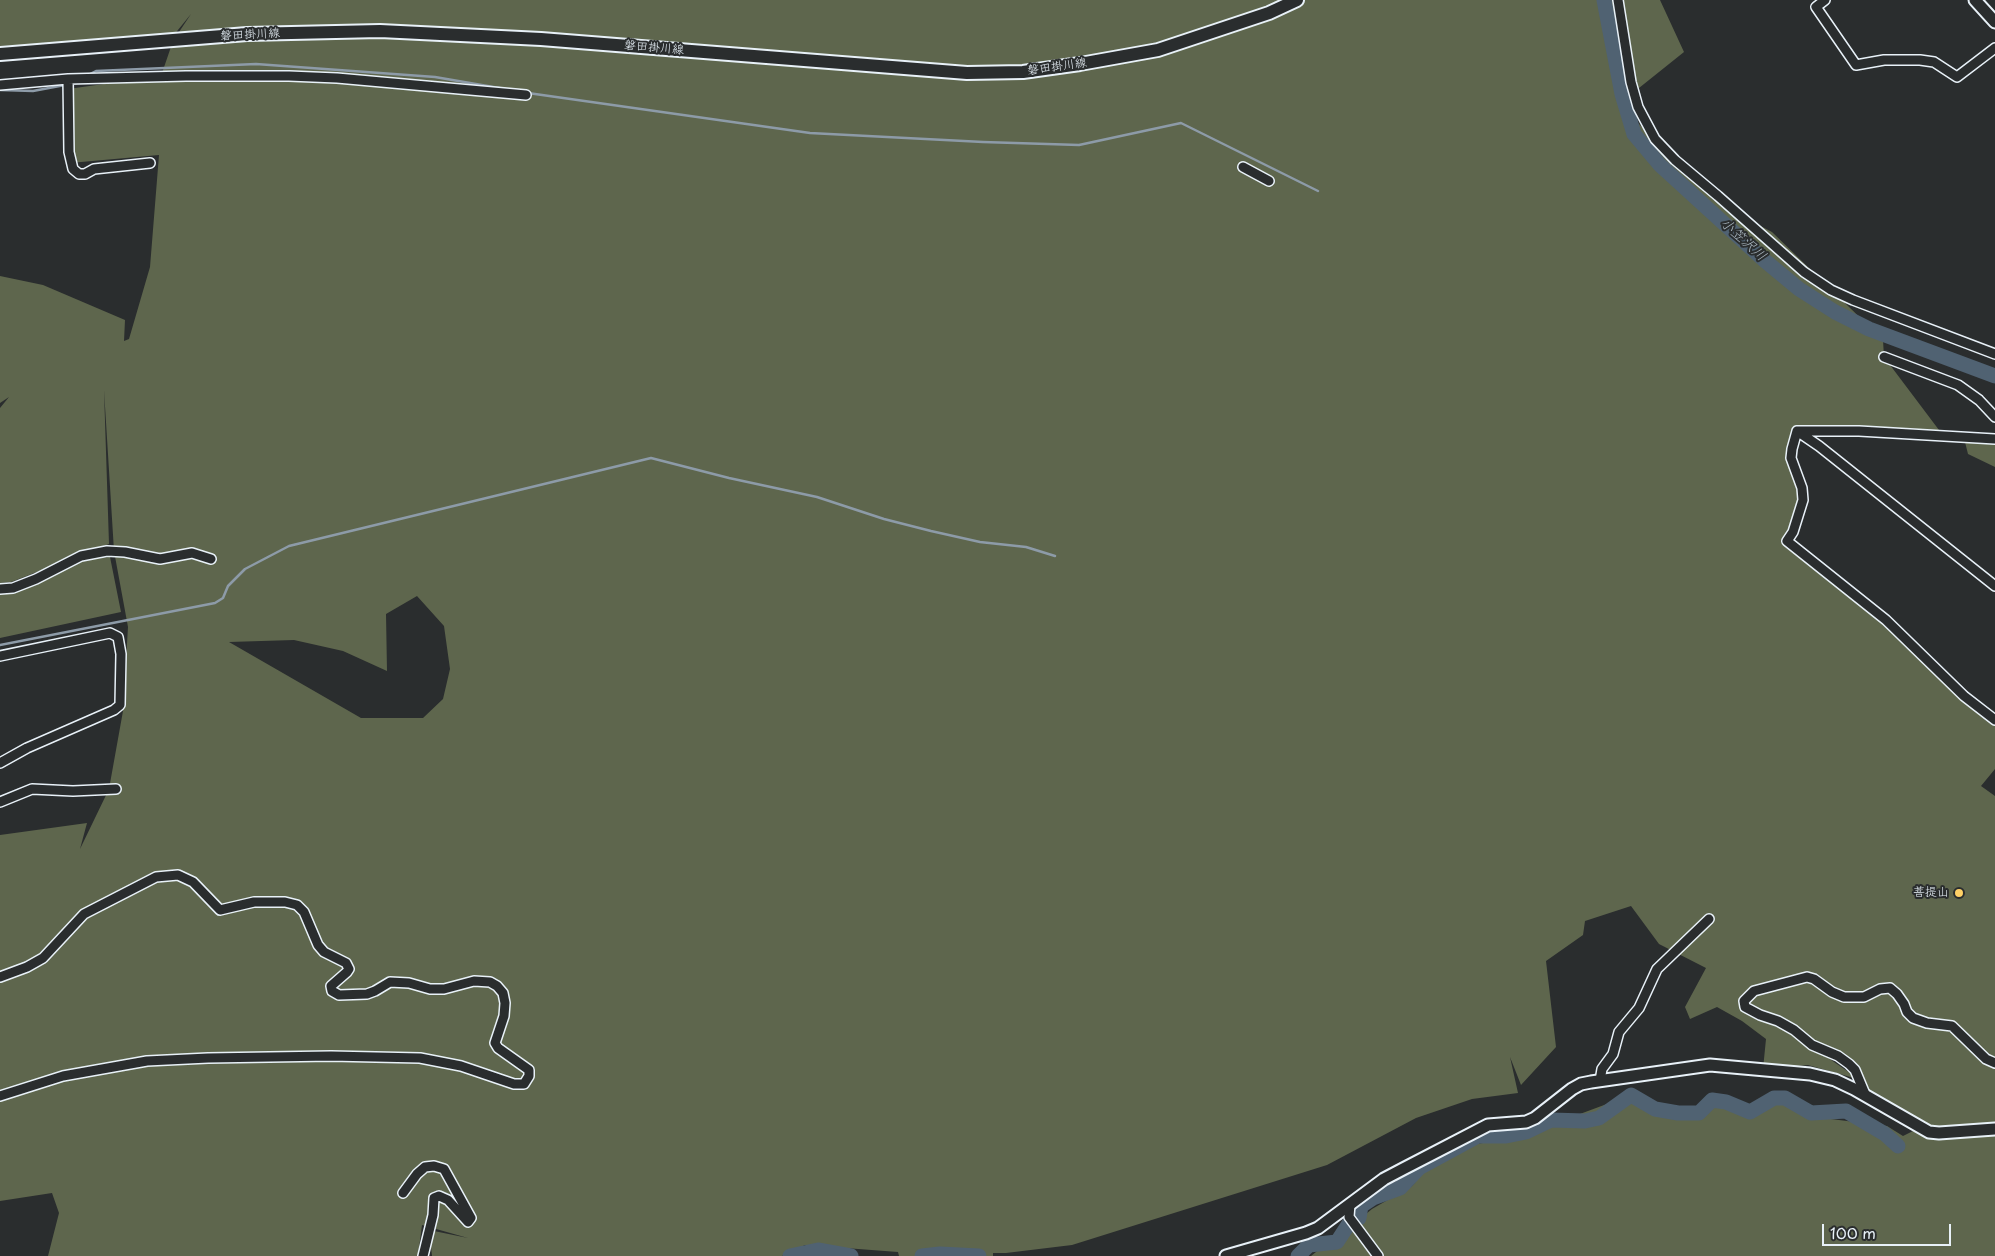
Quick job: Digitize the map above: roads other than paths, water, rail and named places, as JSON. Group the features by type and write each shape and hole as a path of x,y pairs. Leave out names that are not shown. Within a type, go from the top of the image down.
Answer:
{"main road":[{"name":"磐田掛川線","path":"0,54 247,34 380,31 541,38 967,73 1023,72 1158,50 1270,13 1297,0"}],"street":[{"path":"1618,0 1631,82 1638,107 1655,139 1674,160 1804,272 1831,290 1995,354"},
{"path":"1825,0 1816,8 1856,65 1884,60 1920,60 1934,62 1957,77 1995,48"},
{"path":"1976,0 1995,22"},
{"path":"0,85 68,79 289,76 337,78 526,95"},
{"path":"68,79 68,152 73,169 79,174 86,174 94,169 150,163"},
{"path":"1243,167 1269,181"},
{"path":"1884,357 1958,385 1979,400 1995,417"},
{"path":"1797,431 1859,431 1995,439"},
{"path":"1797,431 1819,446 1995,586"},
{"path":"1797,431 1792,449 1792,458 1802,488 1803,500 1793,532 1787,541 1886,620 1964,696 1995,720"},
{"path":"0,589 13,588 36,579 81,556 107,551 126,552 160,559 192,553 211,558"},
{"path":"0,656 110,633 118,636 121,654 120,705 114,710 27,748 2,761 0,764"},
{"path":"0,802 32,789 73,791 116,789"},
{"path":"0,977 27,967 43,958 84,914 156,877 178,875 193,882 220,910 254,902 285,902 297,905 304,912 318,945 324,952 346,963 349,969 331,986 332,991 339,995 367,994 390,982 408,983 430,989 444,989 474,982 490,982 503,993 505,1002 504,1016 495,1043 498,1048 529,1070 529,1076 524,1084 514,1084 461,1066 420,1058 331,1056 147,1061 63,1076 0,1096"},
{"path":"1600,1081 1602,1069 1613,1054 1619,1032 1639,1008 1657,969 1708,919"},
{"path":"1865,1094 1855,1070 1849,1064 1838,1056 1812,1045 1794,1030 1778,1021 1760,1015 1745,1007 1744,1001 1754,991 1807,977 1814,979 1832,992 1844,997 1864,996 1880,989 1890,988 1897,994 1912,1018 1927,1023 1952,1026 1986,1059 1995,1063"},
{"path":"1226,1256 1306,1234 1318,1228 1384,1179 1478,1129 1488,1125 1526,1122 1535,1118 1581,1084 1710,1065 1810,1074 1834,1080 1865,1094 1933,1133 1995,1129"},
{"path":"403,1193 417,1174 425,1167 434,1166 444,1169 471,1218 468,1222 448,1200 438,1196 434,1198 423,1256"},
{"path":"1350,1204 1349,1217 1378,1256"}],"waterway":[{"name":"小笠沢川","path":"1604,0 1622,94 1634,134 1660,165 1764,260 1799,289 1835,312 1869,329 1995,376"},
{"path":"88,75 96,71 256,64 435,77 505,89"},
{"path":"0,90 33,91 65,85"},
{"path":"528,93 810,133 983,142 1079,145 1181,123 1318,191"},
{"path":"0,645 215,603 223,598 228,586 245,569 289,546 651,458 729,478 817,497 884,519 931,531 980,542 1026,547 1055,556"},
{"path":"1298,1256 1309,1245 1337,1242 1350,1222 1359,1218 1361,1206 1373,1198 1400,1188 1419,1168 1478,1136 1506,1136 1526,1132 1551,1120 1585,1121 1599,1118 1631,1095 1655,1109 1678,1113 1699,1113 1712,1100 1726,1102 1750,1112 1774,1098 1785,1098 1811,1113 1846,1111 1885,1134 1898,1146"},
{"path":"790,1256 818,1250 851,1256"},
{"path":"922,1256 940,1254 979,1256"}],"place":[{"name":"菩提山","path":"1959,893"}]}
